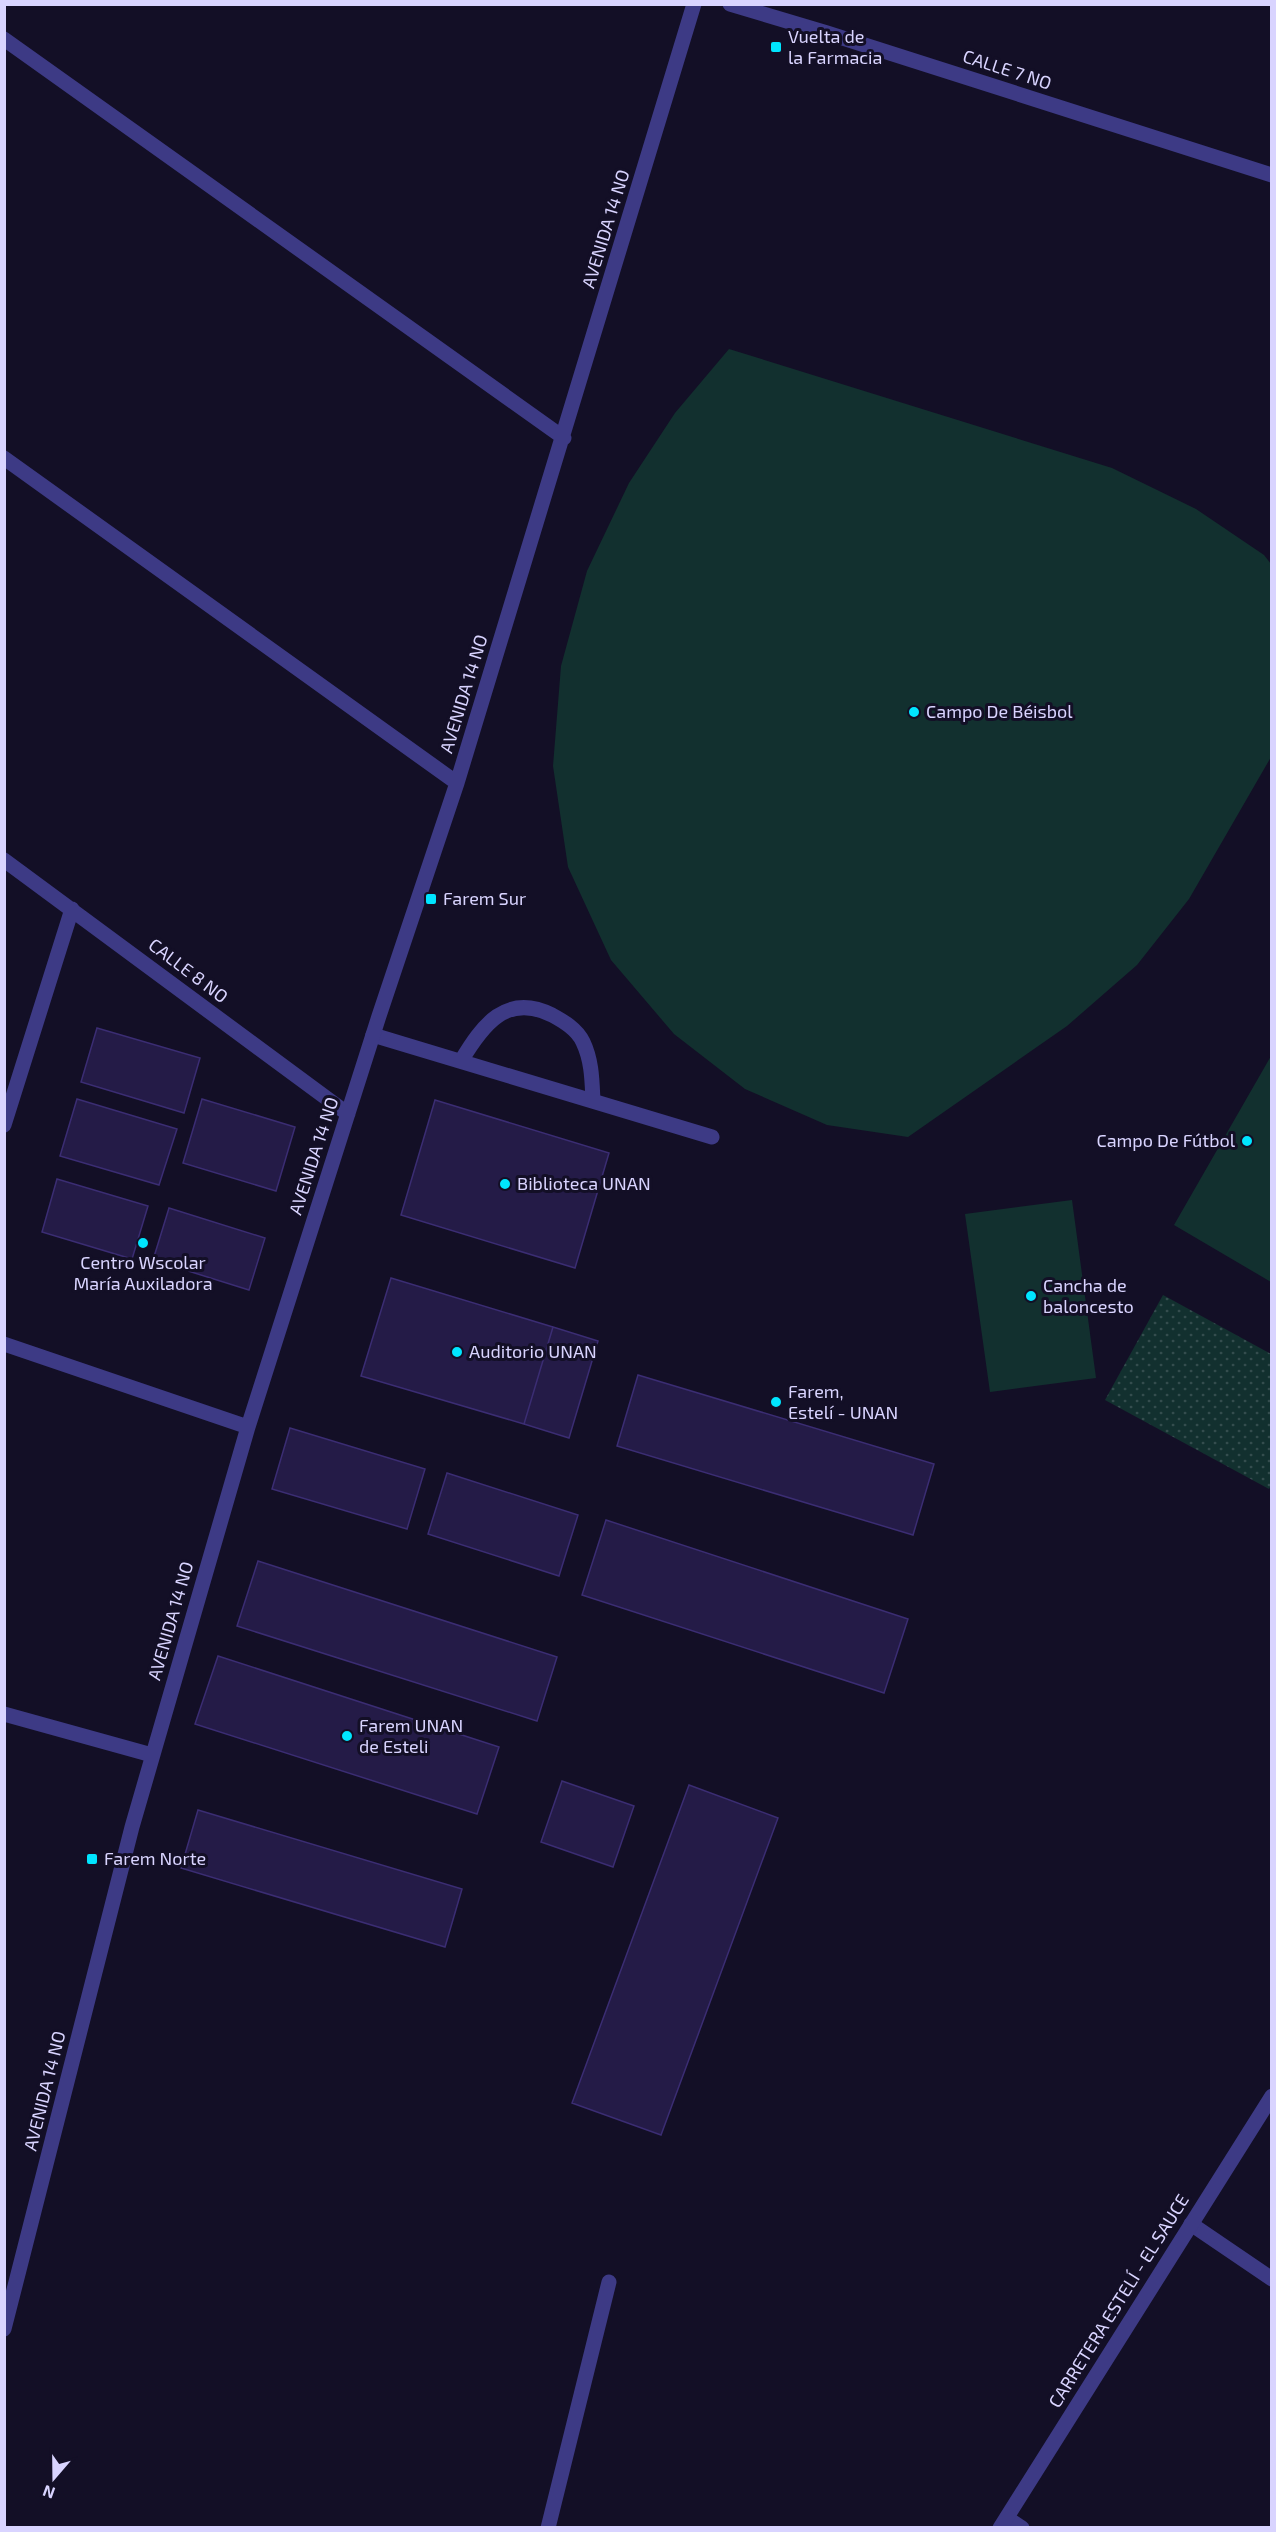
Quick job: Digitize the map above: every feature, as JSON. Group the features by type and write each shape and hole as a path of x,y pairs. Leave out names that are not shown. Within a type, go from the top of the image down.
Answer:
{"street":[{"name":"AVENIDA 14 NO","path":"4,2329 152,1755 248,1427 373,1035 457,783 564,438 694,4"},
{"name":"CALLE 7 NO","path":"730,4 787,20 1272,175"},
{"path":"4,39 564,438"},
{"path":"4,458 457,783"},
{"name":"CALLE 8 NO","path":"4,860 348,1114"},
{"path":"4,1125 72,909"},
{"path":"461,1061 479,1032 495,1016 515,1008 541,1009 565,1022 582,1039 591,1061 593,1101"},
{"path":"373,1035 712,1137"},
{"path":"4,1344 248,1427"},
{"path":"4,1714 152,1755"},
{"name":"CARRETERA ESTELÍ - EL SAUCE","path":"1003,2523 1272,2096"},
{"path":"1191,2224 1272,2279"},
{"path":"548,2528 609,2282"},
{"path":"1003,2523 1022,2528"}],"green space":[{"name":"Campo De Béisbol","path":"729,349 1112,468 1196,509 1264,555 1271,564 1271,757 1189,899 1137,965 1067,1026 908,1137 827,1125 745,1089 674,1034 611,960 568,867 553,766 561,666 587,571 629,483 675,413"},
{"name":"Campo De Fútbol","path":"1271,1056 1272,1282 1174,1225"},
{"name":"Cancha de baloncesto","path":"1072,1200 1096,1378 990,1392 965,1214"},
{"path":"1163,1295 1271,1354 1272,1484 1269,1489 1105,1400"}],"building":[{"path":"97,1028 200,1058 184,1113 81,1082"},
{"path":"77,1099 177,1129 159,1185 60,1156"},
{"path":"202,1099 295,1127 276,1191 183,1163"},
{"name":"Biblioteca UNAN","path":"435,1100 609,1153 575,1268 401,1215"},
{"path":"57,1179 148,1206 132,1259 42,1232"},
{"path":"169,1208 265,1238 249,1290 153,1260"},
{"name":"Auditorio UNAN","path":"391,1278 553,1327 524,1424 361,1376"},
{"path":"553,1327 598,1341 569,1438 524,1424"},
{"path":"638,1375 934,1464 913,1535 617,1446"},
{"path":"290,1428 425,1469 407,1529 272,1489"},
{"path":"447,1473 578,1515 559,1576 428,1534"},
{"path":"606,1520 908,1619 884,1693 582,1595"},
{"path":"258,1561 557,1657 537,1721 237,1626"},
{"name":"Farem UNAN de Esteli","path":"218,1656 499,1747 477,1814 195,1724"},
{"path":"562,1781 634,1806 613,1867 541,1842"},
{"path":"689,1785 778,1818 661,2135 572,2103"},
{"path":"198,1810 462,1889 445,1947 181,1868"}],"place":[{"name":"Vuelta de la Farmacia","path":"776,47"},
{"name":"Campo De Béisbol","path":"914,712"},
{"name":"Farem Sur","path":"431,899"},
{"name":"Campo De Fútbol","path":"1247,1141"},
{"name":"Biblioteca UNAN","path":"505,1184"},
{"name":"Centro Wscolar María Auxiladora","path":"143,1243"},
{"name":"Cancha de baloncesto","path":"1031,1296"},
{"name":"Auditorio UNAN","path":"457,1352"},
{"name":"Farem, Estelí - UNAN","path":"776,1402"},
{"name":"Farem UNAN de Esteli","path":"347,1736"},
{"name":"Farem Norte","path":"92,1859"}]}
